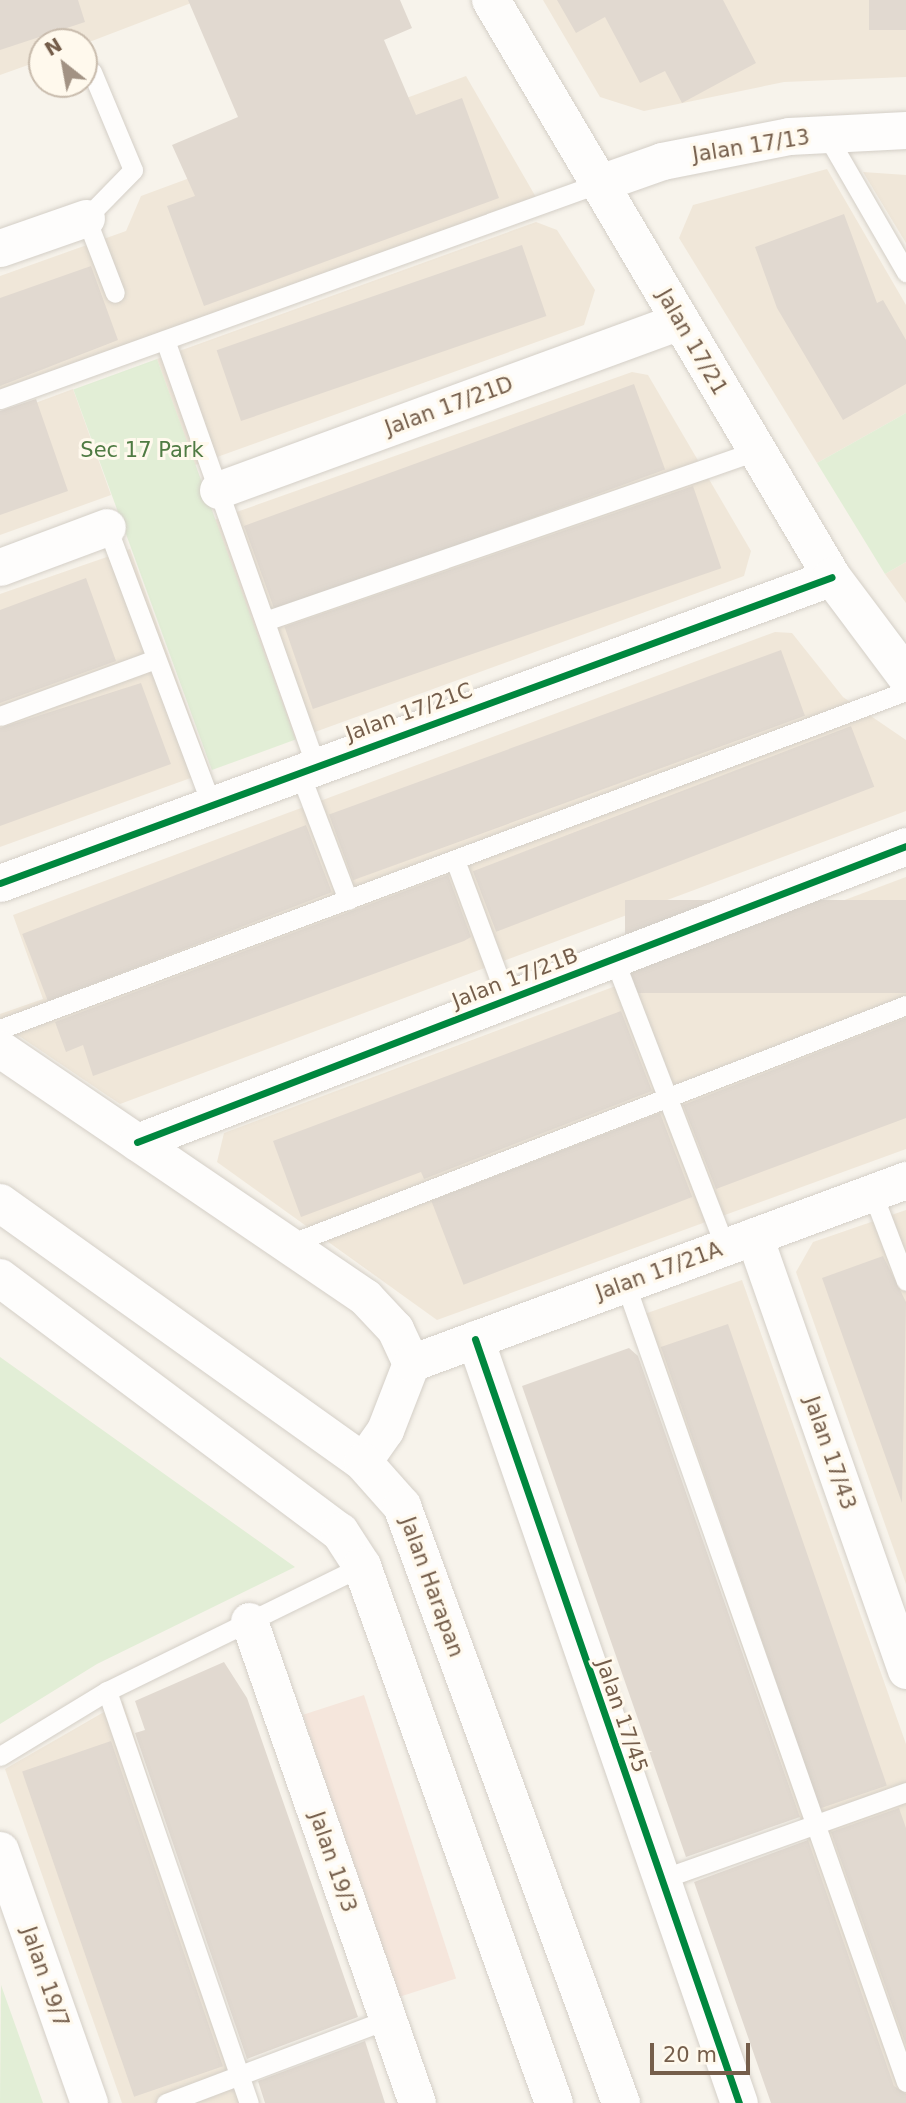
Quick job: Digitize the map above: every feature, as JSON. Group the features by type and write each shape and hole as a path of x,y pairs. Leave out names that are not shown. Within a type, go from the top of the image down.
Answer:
{"main road":[{"name":"Jalan 17/21","path":"491,0 832,577 906,676"},
{"name":"Jalan Harapan","path":"0,1203 363,1462 402,1506 621,2103"},
{"path":"0,1279 340,1532 362,1566 554,2103"}],"street":[{"name":"Jalan 17/13","path":"600,183 662,161 826,134 906,130"},
{"path":"0,248 86,218"},
{"name":"Jalan 17/21D","path":"218,491 680,321"},
{"path":"0,567 107,527"},
{"name":"Jalan 17/21C","path":"0,883 211,803 832,577"},
{"name":"Jalan 17/21B","path":"137,1142 906,846"},
{"path":"0,1049 365,1297 396,1329 411,1363 385,1430 363,1462"},
{"name":"Jalan 17/21A","path":"411,1363 906,1180"},
{"name":"Jalan 17/43","path":"739,1241 906,1670"},
{"name":"Jalan 17/45","path":"475,1339 659,1880 739,2103"},
{"name":"Jalan 19/3","path":"249,1621 417,2103"},
{"name":"Jalan 19/7","path":"0,1850 13,1931 89,2103"}],"lane":[{"path":"98,86 133,170 86,218 115,293"},
{"path":"826,134 906,272"},
{"path":"0,399 600,183"},
{"path":"165,340 265,621 348,900"},
{"path":"265,621 756,451"},
{"path":"107,527 211,803"},
{"path":"0,716 156,659"},
{"path":"0,1030 906,691"},
{"path":"455,860 507,1000"},
{"path":"614,958 667,1097 739,1241"},
{"path":"287,1245 906,1005"},
{"path":"872,1192 906,1281"},
{"path":"625,1283 906,2082"},
{"path":"0,1756 107,1691 362,1566"},
{"path":"107,1691 249,2103"},
{"path":"659,1880 906,1792"},
{"path":"166,2103 388,2019"}],"shaded area":[{"path":"0,0 199,0 98,39 98,28 28,28 28,65 0,75"},
{"path":"543,0 906,0 906,77 784,82 644,111 600,97"},
{"path":"466,76 537,199 0,389 0,276 126,231 141,196"},
{"path":"827,169 906,305 906,413 817,463 679,238 693,205"},
{"path":"863,172 906,175 906,243"},
{"path":"536,222 557,230 595,290 584,325 195,465 157,359"},
{"path":"632,372 648,375 751,551 744,576 293,740 214,520"},
{"path":"73,389 111,495 0,535 0,416"},
{"path":"130,549 210,771 0,847 0,594"},
{"path":"906,562 906,603 885,574"},
{"path":"775,632 792,633 843,697 906,740 906,811 120,1104 0,1023 0,1014 43,999 13,915"},
{"path":"906,877 906,1149 437,1320 217,1162 224,1133"},
{"path":"906,1210 906,1584 796,1272 813,1242"},
{"path":"742,1280 906,1744 906,2103 897,2103 630,1319"},
{"path":"364,1695 456,1978 395,1998 303,1715"},
{"path":"123,1701 256,2103 122,2103 5,1769"}],"green space":[{"name":"Sec 17 Park","path":"157,359 296,740 212,770 73,389"},
{"path":"906,413 906,562 885,574 817,463"},
{"path":"0,1357 295,1567 97,1664 0,1724"},
{"path":"1,1985 43,2103 0,2103"}],"building":[{"path":"0,0 78,0 85,22 67,28 28,28 28,41 0,50"},
{"path":"188,0 400,0 412,28 384,40 416,115 462,98 499,198 204,306 167,206 195,196 172,145 238,117"},
{"path":"557,0 723,0 756,63 682,103 665,71 640,83 605,17 576,33"},
{"path":"869,0 906,0 906,30 869,30"},
{"path":"844,214 877,303 883,300 906,340 906,384 843,420 777,308 755,247"},
{"path":"522,245 546,316 241,421 217,350"},
{"path":"91,266 118,340 0,386 0,298"},
{"path":"634,384 665,470 275,611 244,526"},
{"path":"36,399 68,491 0,515 0,411"},
{"path":"693,486 721,568 313,709 285,627"},
{"path":"86,578 116,661 0,703 0,610"},
{"path":"781,650 805,716 353,880 329,815"},
{"path":"141,683 171,764 0,826 0,728"},
{"path":"851,726 874,787 496,932 473,871"},
{"path":"306,825 332,892 48,1001 22,934"},
{"path":"448,875 471,937 464,941 93,1076 83,1045 66,1052 55,1022"},
{"path":"625,900 906,900 906,993 625,993"},
{"path":"621,1011 652,1091 424,1179 421,1172 301,1217 273,1141"},
{"path":"906,1018 906,1118 716,1189 683,1105"},
{"path":"660,1113 692,1197 464,1285 431,1201"},
{"path":"883,1256 906,1302 902,1503 822,1278"},
{"path":"728,1324 887,1785 820,1809 661,1347"},
{"path":"629,1348 638,1356 800,1817 686,1857 522,1386"},
{"path":"224,1662 247,1698 358,2017 247,2059 135,1733 145,1730 135,1701"},
{"path":"111,1741 223,2066 134,2097 22,1772"},
{"path":"899,1808 906,1828 906,2045 831,1832"},
{"path":"808,1840 894,2086 906,2094 906,2103 771,2103 694,1882"},
{"path":"365,2041 385,2103 265,2103 258,2081"}],"cycle path":[{"path":"0,883 832,577"},
{"path":"137,1142 906,846"},
{"path":"475,1339 739,2103"}]}
